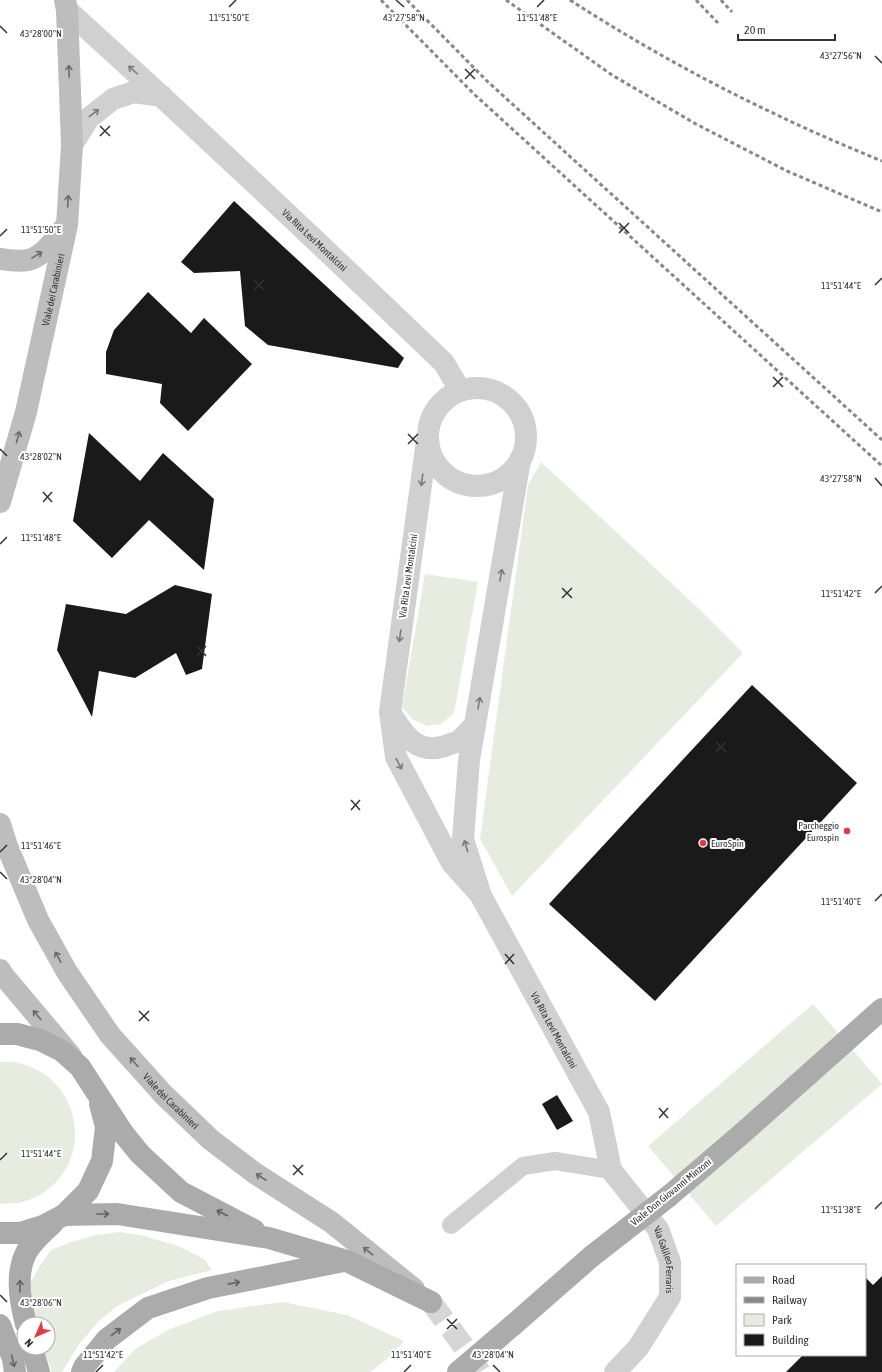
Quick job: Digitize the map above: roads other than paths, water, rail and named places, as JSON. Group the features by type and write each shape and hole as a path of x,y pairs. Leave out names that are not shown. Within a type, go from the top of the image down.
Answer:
{"main road":[{"name":"Viale dei Carabinieri","path":"0,502 26,412 67,225 72,145 66,5"},
{"path":"0,258 15,261 29,260 47,249 67,225"},
{"name":"Viale dei Carabinieri","path":"0,824 7,846 38,920 67,972 110,1035 163,1094 211,1140 256,1174 331,1222 430,1302 347,1261"},
{"path":"0,970 80,1067 123,1133 140,1154 181,1192 269,1238"},
{"name":"Viale Don Giovanni Minzoni","path":"458,1372 592,1256 669,1196 745,1131 882,1009"},
{"path":"0,1034 17,1034 40,1040 62,1051 80,1067"},
{"path":"24,1316 19,1288 26,1253 37,1238 88,1191 102,1160 106,1127 98,1095"},
{"path":"0,1233 20,1232 43,1226 61,1217 116,1214 269,1238 347,1261"},
{"path":"82,1372 84,1367 108,1339 148,1308 208,1288 347,1261"},
{"path":"0,1325 13,1359 15,1372"},
{"path":"34,1356 39,1372"}],"street":[{"name":"Via Rita Levi Montalcini","path":"66,5 444,363 460,390"},
{"path":"72,145 89,118 113,99 134,92 162,96"},
{"name":"Via Rita Levi Montalcini","path":"482,896 452,863 396,757 390,712 429,425 435,410 446,398 460,390 474,388 489,389 502,395 514,404 522,416 526,431 525,446 520,460 469,760 463,839 482,896 599,1112 611,1170"},
{"name":"Via Rita Levi Montalcini","path":"427,441 431,456 439,470 452,480 466,486 482,486 498,482 511,473 520,460"},
{"path":"390,712 403,733 413,743 428,748 441,747 458,742 475,725"},
{"name":"Via Galileo Ferraris","path":"611,1170 658,1229 670,1262 670,1297 638,1348 615,1372"}],"lane":[{"path":"451,1225 522,1166 555,1161 611,1170"}],"tunnel":[{"path":"431,1302 467,1351 480,1372"}],"railway":[{"path":"381,0 475,95 882,466"},
{"path":"407,0 487,81 882,440"},
{"path":"506,0 612,75 696,124 787,171 882,212"},
{"path":"570,0 645,46 722,88 761,108 882,161"},
{"path":"696,0 718,23"},
{"path":"721,0 732,12"}],"place":[{"name":"Parcheggio Eurospin","path":"847,831"},
{"name":"EuroSpin","path":"703,843"}]}
